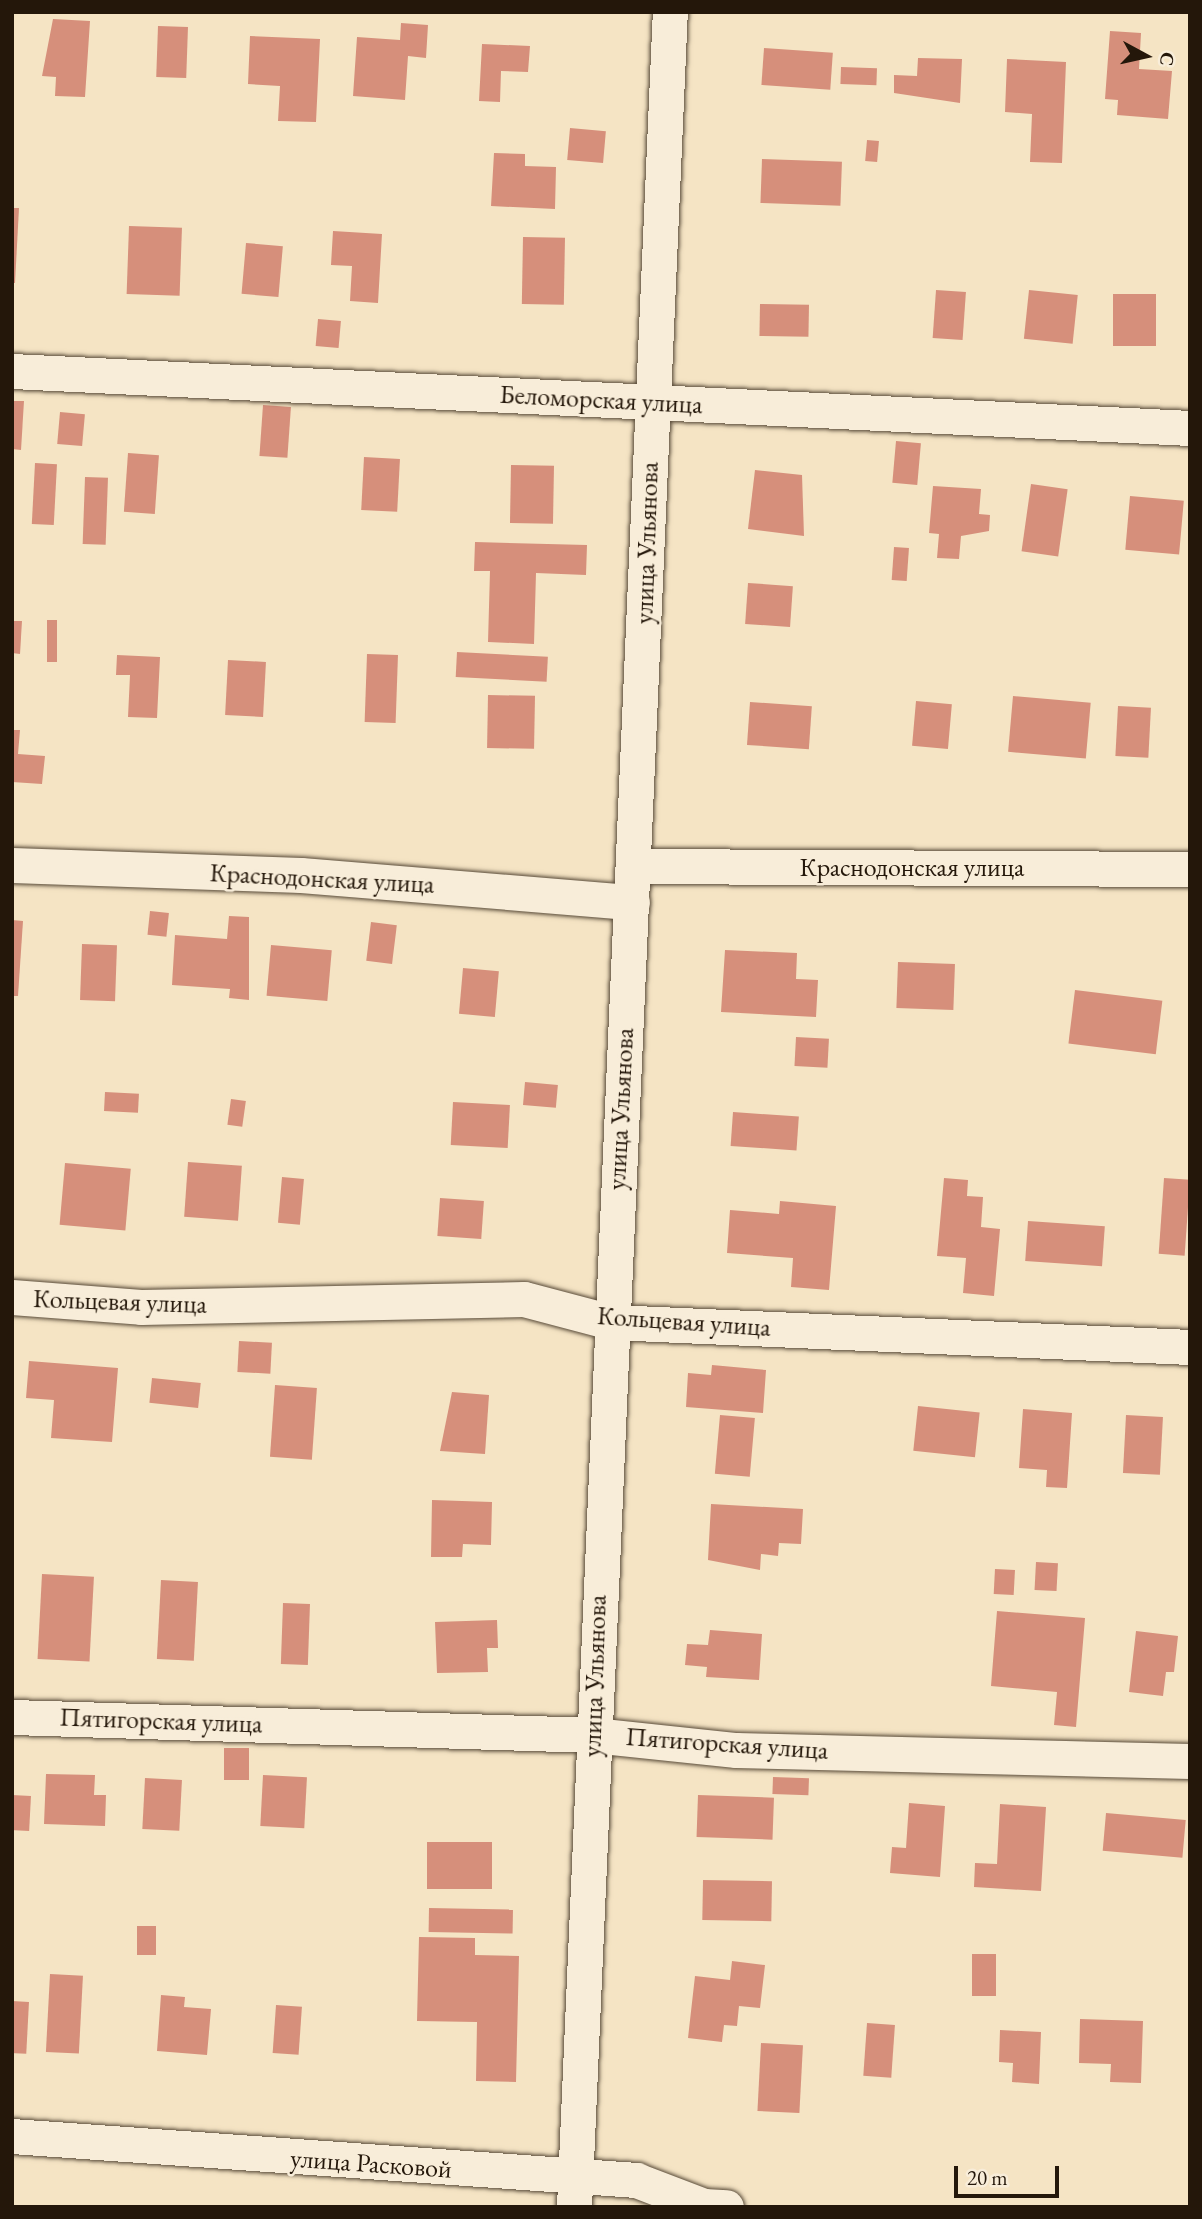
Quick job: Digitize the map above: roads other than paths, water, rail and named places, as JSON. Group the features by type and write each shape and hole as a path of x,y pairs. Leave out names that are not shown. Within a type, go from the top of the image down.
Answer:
{"street":[{"name":"улица Ульянова","path":"575,2192 670,12"},
{"name":"Беломорская улица","path":"12,372 1190,428"},
{"name":"Краснодонская улица","path":"12,866 301,875 632,902"},
{"name":"Краснодонская улица","path":"634,866 1190,869"},
{"name":"Кольцевая улица","path":"12,1297 141,1307 524,1299 611,1322 1190,1347"},
{"name":"Пятигорская улица","path":"12,1717 593,1735 736,1749 1190,1761"},
{"name":"улица Расковой","path":"12,2136 575,2192 636,2180 704,2206 726,2207"}]}
